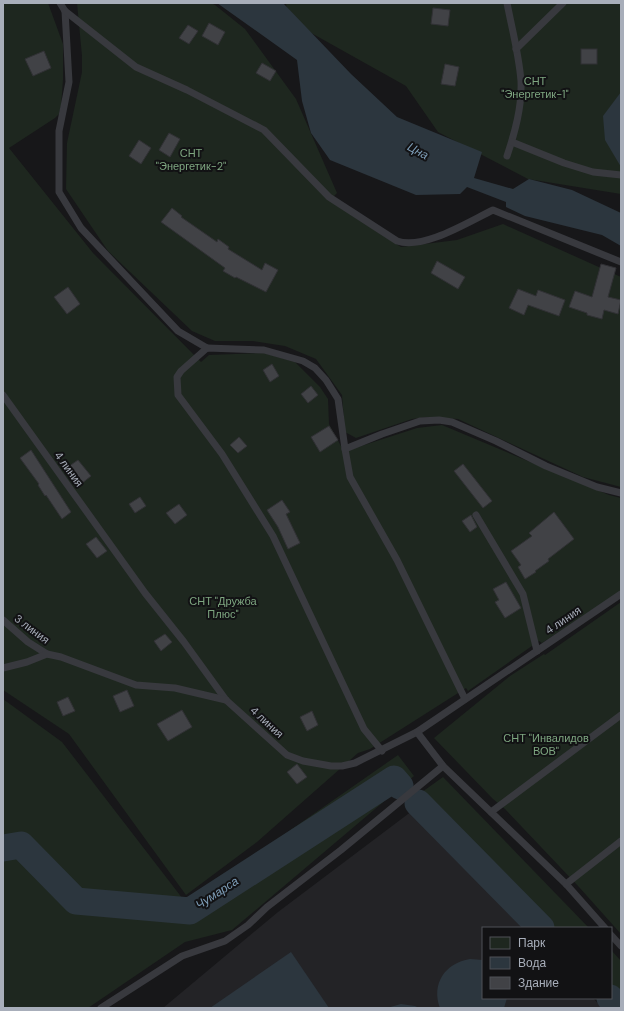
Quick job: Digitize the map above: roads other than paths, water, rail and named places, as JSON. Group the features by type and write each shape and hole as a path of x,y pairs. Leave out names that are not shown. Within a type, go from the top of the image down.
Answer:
{"lane":[{"path":"60,3 65,11 136,67 188,90 264,130 330,197 397,242 413,244 430,240 494,210 621,262"},
{"path":"507,3 521,82 519,111 512,142 507,156"},
{"path":"516,49 562,3"},
{"path":"65,11 69,82 59,131 59,192 81,228 178,331 206,348 264,350 303,361 315,368 326,380 338,399 350,477 397,560 465,699"},
{"path":"512,142 564,163 593,172 621,177"},
{"path":"206,348 181,371 177,377 178,395 222,454 273,536 364,729 382,751"},
{"name":"4 линия","path":"3,396 145,593 184,642 226,700 287,755 303,761 331,766 342,766 355,763 382,751 417,732 621,594"},
{"path":"345,449 420,421 439,420 452,422 496,441 546,466 597,486 621,493"},
{"path":"476,514 523,594 537,651"},
{"name":"3 линия","path":"3,620 28,642 48,654 61,657 136,685 175,688 226,700"},
{"path":"3,668 27,662 48,654"},
{"path":"491,812 621,715"},
{"path":"417,732 443,766 566,884 604,927"},
{"path":"101,1008 182,956 225,940 248,925 267,907 341,850 443,766"},
{"path":"566,884 621,841"},
{"path":"612,936 621,946"}],"water":[{"name":"Цна","path":"217,3 283,3 351,74 397,117 482,152 474,178 513,189 529,179 572,190 621,213 621,246 602,235 525,216 506,207 506,202 467,187 460,194 416,195 330,160 311,133 302,101 297,60"},
{"path":"621,92 621,167 605,140 603,116"},
{"path":"291,952 329,1008 210,1008"},
{"path":"470,959 482,960 482,999 507,999 504,1008 440,1008 437,991 442,976 447,970 461,961"},
{"path":"401,1004 415,1006 419,1008 387,1008"}],"waterway":[{"name":"Чумарса","path":"3,848 21,845 76,901 190,911 394,779 400,786"},
{"name":"Чумарса","path":"418,803 540,927"},
{"name":"Чумарса","path":"611,999 620,1008"}],"park label":[{"name":"СНТ \"Энергетик-1\"","path":"535,87"},
{"name":"СНТ \"Энергетик-2\"","path":"191,159"},
{"name":"СНТ \"Дружба Плюс\"","path":"223,607"},
{"name":"СНТ \"Инвалидов ВОВ\"","path":"546,744"}]}
